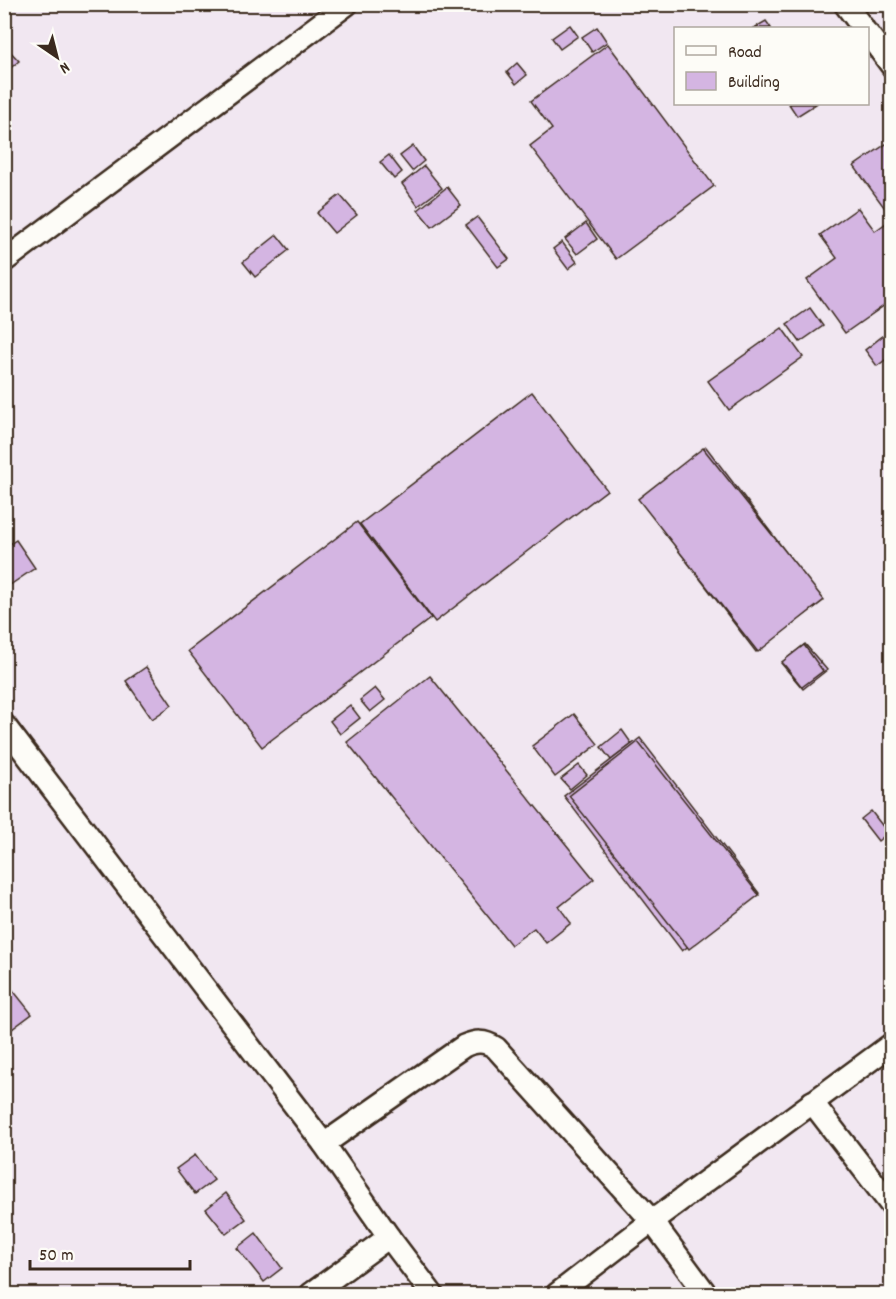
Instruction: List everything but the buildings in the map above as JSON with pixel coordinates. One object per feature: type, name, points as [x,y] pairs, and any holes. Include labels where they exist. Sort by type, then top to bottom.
[{"type":"street","points":[[4,261],[347,4]]},
{"type":"street","points":[[845,4],[862,27]]},
{"type":"street","points":[[869,37],[891,66]]},
{"type":"street","points":[[4,725],[324,1144],[432,1294]]},
{"type":"street","points":[[324,1144],[464,1046],[475,1042],[487,1042],[496,1048],[652,1221],[706,1294]]},
{"type":"street","points":[[557,1294],[891,1044]]},
{"type":"street","points":[[812,1102],[891,1206]]},
{"type":"street","points":[[311,1294],[389,1237]]}]
